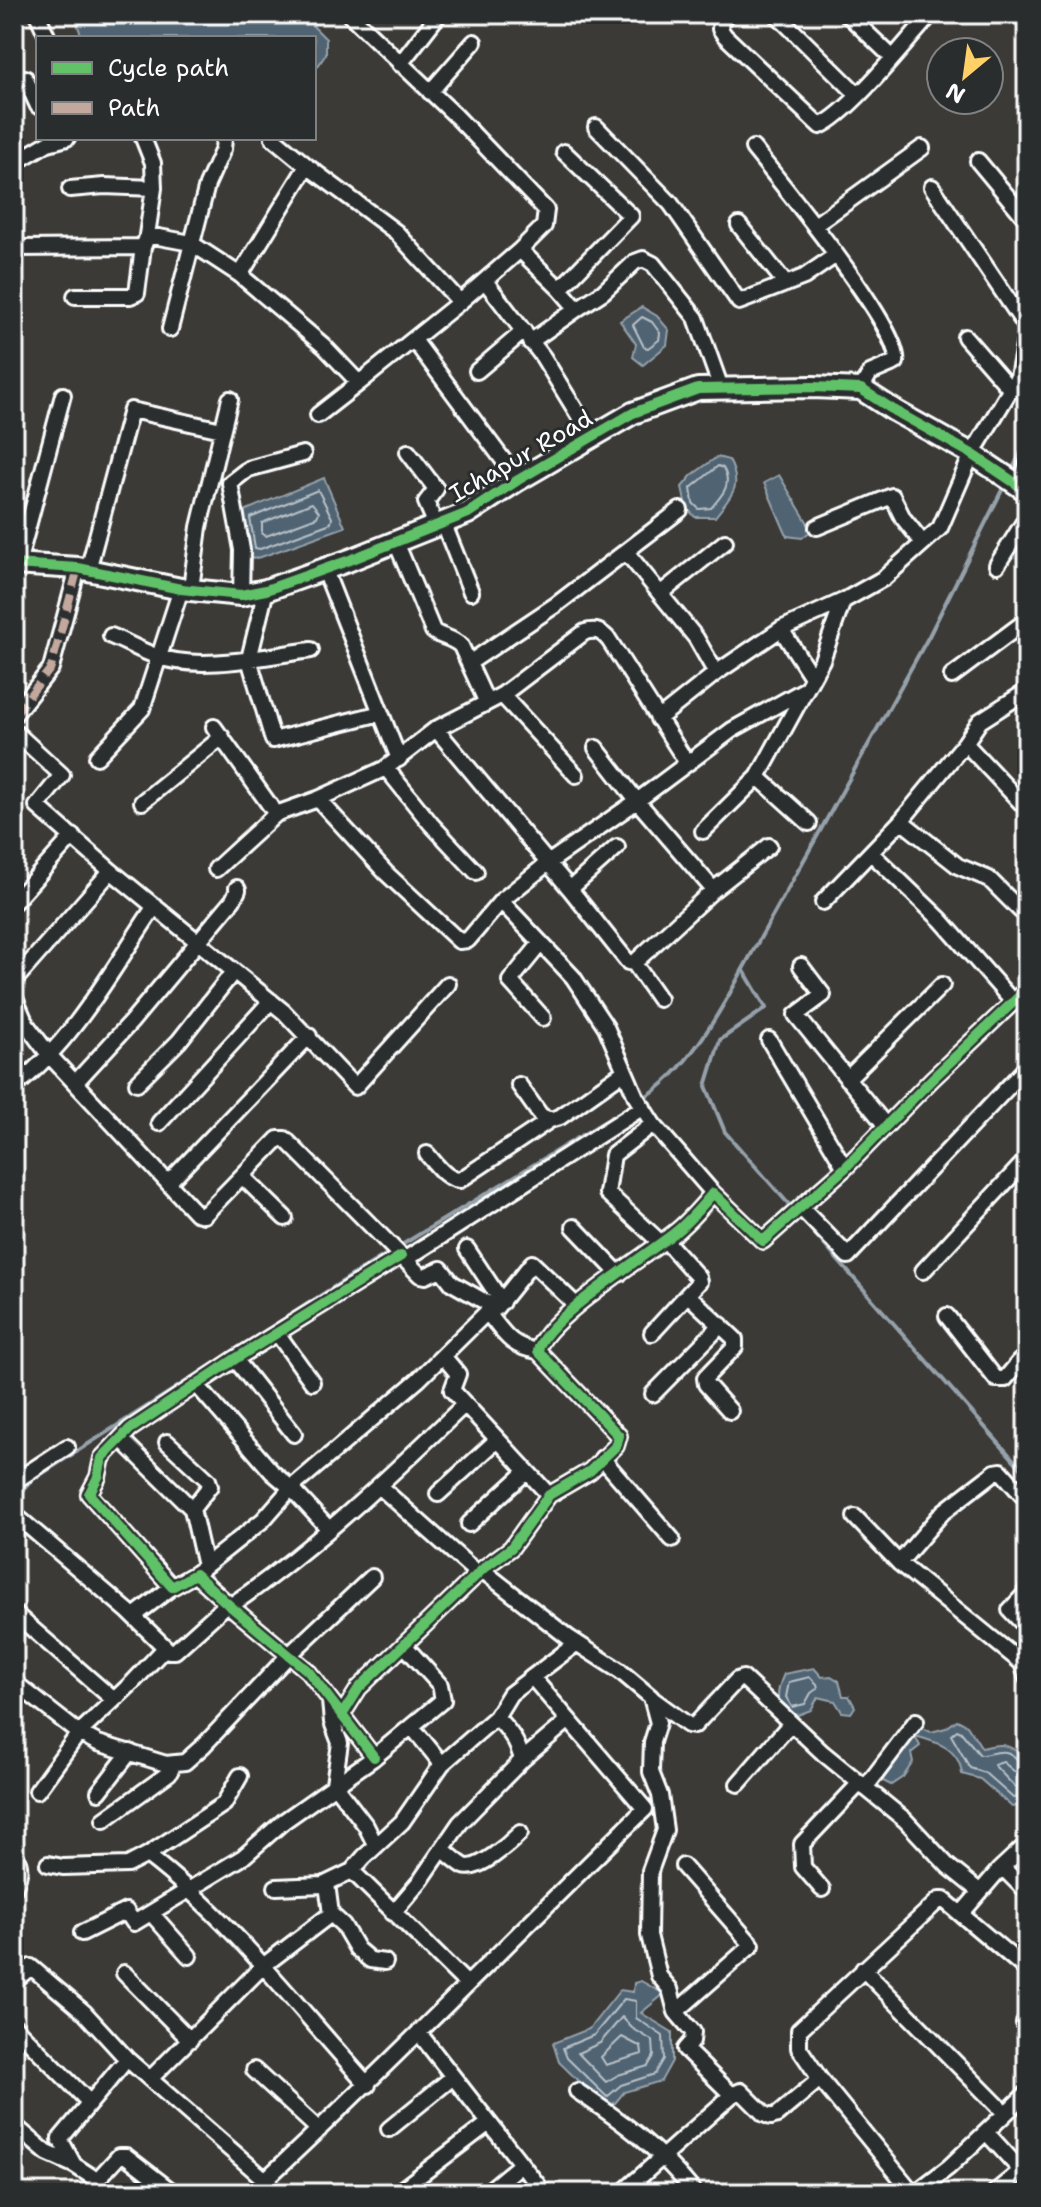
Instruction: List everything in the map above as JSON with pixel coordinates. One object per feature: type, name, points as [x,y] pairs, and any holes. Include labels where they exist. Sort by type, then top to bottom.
[{"type":"street","points":[[37,14],[47,36]]},
{"type":"street","points":[[318,415],[414,340],[520,250],[544,226],[546,210],[349,14]]},
{"type":"street","points":[[400,64],[439,14]]},
{"type":"street","points":[[728,14],[721,21],[720,29],[725,36],[820,126],[857,94],[931,14]]},
{"type":"street","points":[[776,14],[857,94]]},
{"type":"street","points":[[847,14],[892,57]]},
{"type":"street","points":[[430,92],[474,42]]},
{"type":"street","points":[[25,78],[36,102]]},
{"type":"street","points":[[596,127],[671,204],[739,302],[804,277],[836,255]]},
{"type":"street","points":[[14,163],[55,140]]},
{"type":"street","points":[[75,296],[130,296],[137,293],[154,188],[153,163],[144,140]]},
{"type":"street","points":[[170,329],[207,185],[224,140]]},
{"type":"street","points":[[275,140],[396,232],[460,302]]},
{"type":"street","points":[[753,148],[815,225],[896,347],[896,362],[870,373],[861,389],[1017,478]]},
{"type":"street","points":[[815,225],[922,148]]},
{"type":"street","points":[[560,289],[631,216],[564,152]]},
{"type":"street","points":[[978,161],[1027,220]]},
{"type":"street","points":[[240,275],[307,166]]},
{"type":"street","points":[[70,189],[104,186],[154,188]]},
{"type":"street","points":[[658,719],[716,673],[781,629],[843,601],[884,578],[940,528],[972,454],[1018,377],[1027,329],[932,187]]},
{"type":"street","points":[[739,225],[786,284]]},
{"type":"street","points":[[14,248],[145,241],[191,243],[240,275],[324,346],[359,383]]},
{"type":"street","points":[[520,250],[577,309]]},
{"type":"street","points":[[477,371],[527,336],[603,292],[635,262],[643,259],[653,264],[696,318],[721,388]]},
{"type":"street","points":[[485,281],[543,357],[592,437]]},
{"type":"street","points":[[965,337],[1011,390]]},
{"type":"street","points":[[414,340],[518,480]]},
{"type":"street","name":"Ichapur Road","points":[[16,564],[83,569],[186,589],[241,595],[266,590],[468,513],[633,413],[668,398],[698,389],[861,389]]},
{"type":"street","points":[[16,564],[63,395]]},
{"type":"street","points":[[97,757],[142,709],[158,657],[186,589],[230,399]]},
{"type":"street","points":[[14,715],[51,668],[131,410],[222,430]]},
{"type":"street","points":[[408,452],[436,489],[426,502],[440,524],[471,592]]},
{"type":"street","points":[[241,595],[242,550],[230,483],[248,469],[303,454]]},
{"type":"street","points":[[817,527],[892,496],[903,518],[923,543]]},
{"type":"street","points":[[469,663],[627,553],[680,510]]},
{"type":"street","points":[[997,565],[1027,517]]},
{"type":"street","points":[[396,542],[433,631],[441,637],[454,639],[461,646],[487,703]]},
{"type":"street","points":[[660,594],[725,542]]},
{"type":"street","points":[[627,553],[696,638],[716,673]]},
{"type":"street","points":[[324,568],[399,759]]},
{"type":"street","points":[[266,590],[249,659],[273,740],[381,713]]},
{"type":"street","points":[[703,831],[758,777],[822,660],[843,601]]},
{"type":"street","points":[[952,676],[1027,620]]},
{"type":"street","points":[[216,869],[276,814],[386,768],[436,729],[502,695],[585,632],[594,629],[609,640],[687,763]]},
{"type":"street","points":[[781,629],[809,683]]},
{"type":"street","points":[[111,636],[158,657],[193,662],[249,659],[311,650]]},
{"type":"street","points":[[318,799],[386,873],[459,941],[468,940],[501,901],[548,863],[732,730],[809,683]]},
{"type":"street","points":[[823,902],[901,821],[980,721],[1027,691]]},
{"type":"street","points":[[502,695],[576,775]]},
{"type":"street","points":[[436,729],[628,962],[634,963],[659,999]]},
{"type":"street","points":[[14,731],[62,775],[37,806],[111,871],[271,1001],[309,1036],[355,1087],[448,984]]},
{"type":"street","points":[[142,802],[218,732],[276,814]]},
{"type":"street","points":[[965,743],[1026,807]]},
{"type":"street","points":[[596,748],[712,891]]},
{"type":"street","points":[[386,768],[431,824],[476,872]]},
{"type":"street","points":[[758,777],[809,823]]},
{"type":"street","points":[[901,821],[958,866],[989,879],[1021,911],[1027,905]]},
{"type":"street","points":[[14,902],[73,836]]},
{"type":"street","points":[[634,963],[712,891],[769,846]]},
{"type":"street","points":[[570,889],[617,847]]},
{"type":"street","points":[[872,854],[941,920],[1013,1002]]},
{"type":"street","points":[[14,981],[111,871]]},
{"type":"street","points":[[75,1083],[131,1022],[233,900],[237,888]]},
{"type":"street","points":[[501,901],[573,977],[598,1015],[639,1102],[653,1124],[713,1193],[763,1241],[845,1168],[1027,989]]},
{"type":"street","points":[[14,1087],[50,1056],[78,1021],[155,906]]},
{"type":"street","points":[[541,943],[510,981],[543,1018]]},
{"type":"street","points":[[801,966],[823,995],[796,1015],[886,1126]]},
{"type":"street","points":[[137,1083],[179,1041],[234,971]]},
{"type":"street","points":[[847,1079],[942,985]]},
{"type":"street","points":[[14,996],[20,1028],[200,1215],[204,1215],[278,1139],[285,1139],[420,1275],[441,1269],[452,1283],[495,1307]]},
{"type":"street","points":[[159,1123],[271,1001]]},
{"type":"street","points":[[168,1183],[309,1036]]},
{"type":"street","points":[[769,1040],[845,1168]]},
{"type":"street","points":[[798,1212],[848,1256],[1027,1067]]},
{"type":"street","points":[[427,1154],[445,1174],[460,1180],[550,1120],[560,1117],[625,1071]]},
{"type":"street","points":[[519,1085],[541,1116],[550,1120]]},
{"type":"street","points":[[172,1587],[89,1494],[98,1477],[102,1458],[130,1429],[196,1384],[639,1102]]},
{"type":"street","points":[[652,1333],[699,1282],[698,1277],[663,1241],[607,1193],[613,1155],[653,1124]]},
{"type":"street","points":[[923,1271],[1027,1159]]},
{"type":"street","points":[[242,1176],[285,1218]]},
{"type":"street","points":[[538,1351],[543,1339],[576,1305],[680,1228],[713,1193]]},
{"type":"street","points":[[574,1227],[619,1274]]},
{"type":"street","points":[[342,1715],[359,1688],[480,1572],[511,1548],[549,1495],[590,1471],[616,1446],[619,1436],[538,1351],[523,1349],[513,1343],[467,1249]]},
{"type":"street","points":[[134,1616],[200,1570],[263,1520],[291,1488],[406,1390],[495,1307],[532,1263],[576,1305]]},
{"type":"street","points":[[688,1295],[735,1339],[735,1347],[705,1378]]},
{"type":"street","points":[[947,1316],[996,1379],[1005,1379],[1020,1361],[1027,1368]]},
{"type":"street","points":[[653,1394],[721,1325]]},
{"type":"street","points":[[277,1333],[312,1382]]},
{"type":"street","points":[[443,1356],[458,1372],[452,1390],[549,1495]]},
{"type":"street","points":[[235,1359],[294,1434]]},
{"type":"street","points":[[689,1359],[730,1411]]},
{"type":"street","points":[[196,1384],[272,1472],[328,1528]]},
{"type":"street","points":[[14,1514],[134,1616],[165,1648],[175,1651],[228,1605],[266,1581],[379,1486],[464,1405]]},
{"type":"street","points":[[121,1439],[192,1509],[200,1570],[228,1605],[308,1671],[374,1757]]},
{"type":"street","points":[[438,1494],[497,1440]]},
{"type":"street","points":[[167,1442],[208,1480],[210,1486],[207,1492],[192,1509]]},
{"type":"street","points":[[14,1482],[67,1447]]},
{"type":"street","points":[[602,1458],[672,1539]]},
{"type":"street","points":[[899,1563],[943,1512],[995,1472],[1001,1471],[1022,1495],[1027,1496]]},
{"type":"street","points":[[469,1524],[526,1472]]},
{"type":"street","points":[[379,1486],[480,1572],[620,1671],[688,1725],[694,1726],[740,1678],[905,1820],[948,1866],[979,1891]]},
{"type":"street","points":[[855,1517],[899,1563],[1022,1663],[1027,1678]]},
{"type":"street","points":[[14,1682],[79,1733],[98,1743],[174,1764],[185,1762],[289,1655],[372,1577]]},
{"type":"street","points":[[1027,1588],[1010,1610],[1027,1628]]},
{"type":"street","points":[[14,1613],[114,1700]]},
{"type":"street","points":[[276,1887],[327,1884],[352,1871],[402,1822],[442,1764],[496,1717],[510,1694],[577,1643]]},
{"type":"street","points":[[82,1933],[126,1911],[134,1923],[243,1857],[443,1700],[440,1685],[404,1645]]},
{"type":"street","points":[[37,1791],[79,1733],[165,1648]]},
{"type":"street","points":[[268,2186],[319,2130],[645,1809],[532,1677]]},
{"type":"street","points":[[651,1697],[658,1723],[652,1742],[651,1772],[660,1795],[665,1830],[650,1871],[649,1935],[659,1976],[670,1989],[676,2012],[693,2032],[692,2041],[685,2049],[732,2095]]},
{"type":"street","points":[[330,1701],[332,1722],[340,1743],[334,1784],[366,1826],[376,1846]]},
{"type":"street","points":[[496,1717],[513,1737],[522,1760]]},
{"type":"street","points":[[393,1913],[460,1823],[522,1760],[569,1720]]},
{"type":"street","points":[[822,1889],[803,1867],[802,1844],[862,1786],[916,1721]]},
{"type":"street","points":[[738,1784],[791,1723]]},
{"type":"street","points":[[412,1727],[442,1764]]},
{"type":"street","points":[[99,1792],[130,1752]]},
{"type":"street","points":[[104,1820],[169,1773],[174,1764]]},
{"type":"street","points":[[48,1864],[63,1867],[128,1865],[224,1804],[240,1776]]},
{"type":"street","points":[[442,1849],[466,1867],[474,1867],[499,1854],[520,1833]]},
{"type":"street","points":[[962,1913],[979,1891],[1027,1844]]},
{"type":"street","points":[[14,1854],[18,1859],[20,1875],[14,1889]]},
{"type":"street","points":[[147,1855],[189,1890],[263,1966],[368,2085]]},
{"type":"street","points":[[676,2012],[752,1945],[683,1866]]},
{"type":"street","points":[[1002,1867],[1027,1892]]},
{"type":"street","points":[[352,1871],[467,1984]]},
{"type":"street","points":[[327,1884],[331,1914],[343,1925],[357,1949],[370,1960],[385,1962]]},
{"type":"street","points":[[1027,1970],[962,1913],[944,1900],[939,1900],[799,2030],[799,2048],[820,2079],[914,2193],[1027,2093]]},
{"type":"street","points":[[151,1913],[189,1956]]},
{"type":"street","points":[[150,2079],[263,1966],[331,1914]]},
{"type":"street","points":[[14,1981],[31,1967],[84,2012],[127,2059],[278,2193]]},
{"type":"street","points":[[863,1969],[1005,2113]]},
{"type":"street","points":[[124,1973],[190,2040]]},
{"type":"street","points":[[1027,2016],[1024,2023],[1027,2030]]},
{"type":"street","points":[[14,2026],[89,2102]]},
{"type":"street","points":[[419,2033],[544,2193]]},
{"type":"street","points":[[127,2059],[60,2139],[74,2165],[93,2186],[113,2160],[126,2156],[174,2193]]},
{"type":"street","points":[[254,2070],[319,2130]]},
{"type":"street","points":[[389,2129],[453,2077]]},
{"type":"street","points":[[622,2193],[732,2095],[741,2091],[771,2117],[820,2079]]},
{"type":"street","points":[[577,2091],[628,2125],[665,2157],[695,2193]]},
{"type":"street","points":[[397,2193],[489,2123]]},
{"type":"street","points":[[14,2125],[47,2153],[74,2165]]},
{"type":"street","points":[[986,2132],[1025,2171],[994,2193]]},
{"type":"street","points":[[486,2193],[521,2164]]},
{"type":"water","points":[[74,14],[301,14],[326,39],[326,54],[316,69],[316,36],[81,36]]},
{"type":"water","points":[[642,307],[657,316],[669,330],[667,345],[643,365],[633,357],[636,344],[620,321]]},
{"type":"water","points":[[717,457],[729,460],[735,477],[734,490],[715,517],[695,517],[686,507],[682,487],[692,475]]},
{"type":"water","points":[[779,475],[812,530],[802,538],[787,536],[764,483]]},
{"type":"water","points":[[324,478],[345,527],[249,559],[239,513]]},
{"type":"water","points":[[814,1668],[822,1677],[831,1676],[839,1681],[843,1696],[849,1696],[855,1707],[851,1713],[842,1712],[835,1701],[818,1697],[811,1710],[790,1718],[778,1697],[784,1674]]},
{"type":"water","points":[[957,1720],[967,1725],[982,1748],[1002,1745],[1027,1756],[1025,1805],[1012,1807],[980,1779],[962,1774],[952,1752],[915,1736],[920,1746],[911,1753],[913,1762],[903,1777],[891,1785],[883,1781],[879,1762],[911,1723],[931,1732],[946,1728]]},
{"type":"water","points":[[641,1981],[664,1994],[641,2013],[672,2032],[672,2061],[661,2081],[624,2092],[615,2103],[604,2106],[559,2062],[553,2043],[589,2029],[620,1990],[633,1992],[634,1983]]},
{"type":"waterway","points":[[1010,474],[1027,441]]},
{"type":"waterway","points":[[793,1209],[725,1132],[706,1086],[720,1040],[766,1008],[743,969],[929,636],[1004,486]]},
{"type":"waterway","points":[[643,1098],[658,1088],[687,1058],[713,1022],[743,969]]},
{"type":"waterway","points":[[20,1494],[32,1480],[359,1271],[635,1103]]},
{"type":"waterway","points":[[799,1216],[1027,1475]]},
{"type":"marked path","points":[[14,715],[51,668],[78,568]]},
{"type":"cycle path","points":[[14,564],[78,568],[181,589],[241,595],[266,590],[468,513],[633,413],[698,389],[861,389],[972,454],[1027,491]]},
{"type":"cycle path","points":[[342,1715],[359,1688],[485,1567],[511,1548],[549,1495],[590,1471],[616,1446],[619,1436],[538,1351],[544,1338],[558,1322],[678,1230],[713,1193],[763,1241],[845,1168],[932,1079],[1027,989]]},
{"type":"cycle path","points":[[374,1757],[308,1671],[195,1574],[172,1587],[89,1494],[98,1477],[102,1458],[130,1429],[235,1359],[401,1256]]}]
